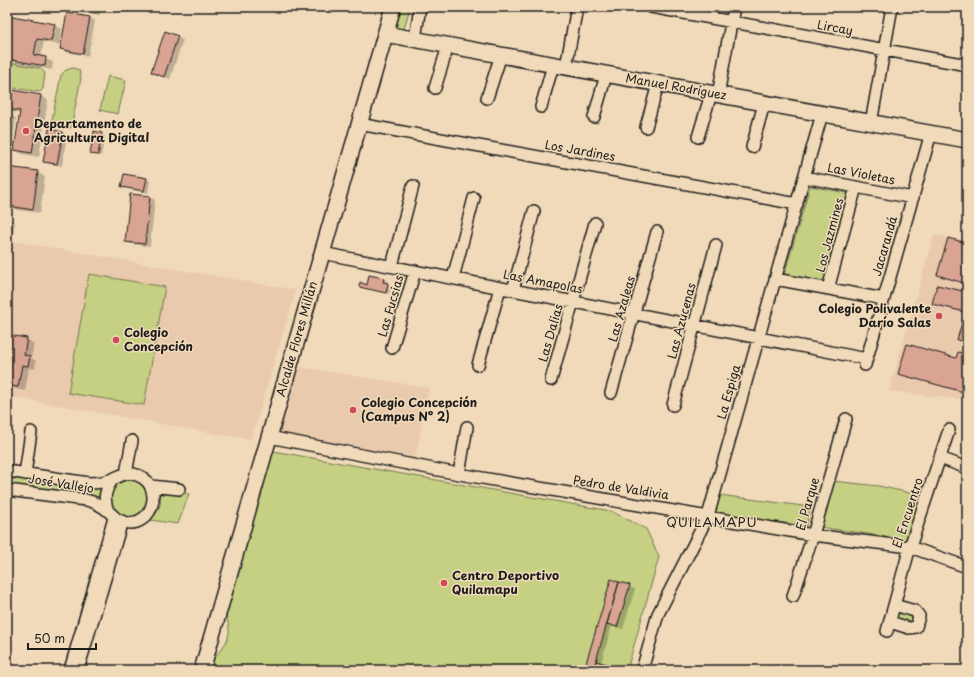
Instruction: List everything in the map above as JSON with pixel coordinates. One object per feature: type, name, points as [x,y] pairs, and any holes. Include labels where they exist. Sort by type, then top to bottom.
[{"type":"street","name":"Alcalde Flores Millán","points":[[202,670],[393,7]]},
{"type":"street","points":[[415,40],[420,7]]},
{"type":"street","points":[[541,107],[559,66],[577,7]]},
{"type":"street","name":"Lircay","points":[[650,7],[967,65]]},
{"type":"street","points":[[698,137],[715,95],[734,7]]},
{"type":"street","points":[[871,123],[892,7]]},
{"type":"street","name":"Manuel Rodríguez","points":[[385,34],[967,140]]},
{"type":"street","points":[[435,88],[448,46]]},
{"type":"street","points":[[488,98],[501,56]]},
{"type":"street","points":[[594,117],[606,75]]},
{"type":"street","points":[[646,127],[658,84]]},
{"type":"street","points":[[752,147],[764,104]]},
{"type":"street","name":"La Espiga","points":[[642,670],[658,614],[708,516],[822,114]]},
{"type":"street","name":"Los Jardines","points":[[359,124],[797,204]]},
{"type":"street","name":"Jacarandá","points":[[866,362],[931,134]]},
{"type":"street","name":"Las Violetas","points":[[804,177],[913,198]]},
{"type":"street","points":[[392,266],[414,186]]},
{"type":"street","name":"Los Jazmines","points":[[828,289],[856,187]]},
{"type":"street","points":[[453,278],[474,198]]},
{"type":"street","points":[[513,290],[534,211]]},
{"type":"street","name":"Las Dalias","points":[[551,380],[595,223]]},
{"type":"street","name":"Las Azaleas","points":[[611,393],[657,232]]},
{"type":"street","name":"Las Azucenas","points":[[673,405],[716,244]]},
{"type":"street","name":"Las Amapolas","points":[[322,253],[695,325],[866,362]]},
{"type":"street","name":"Las Fucsias","points":[[392,348],[414,271]]},
{"type":"street","points":[[775,279],[884,299]]},
{"type":"street","points":[[478,365],[500,288]]},
{"type":"street","name":"El Parque","points":[[793,596],[813,534],[846,419]]},
{"type":"street","points":[[459,474],[467,428]]},
{"type":"street","name":"El Encuentro","points":[[894,605],[915,611],[919,616],[916,627],[909,628],[888,626],[910,548],[949,430]]},
{"type":"street","name":"José Vallejo","points":[[25,474],[31,432]]},
{"type":"street","name":"Pedro de Valdivia","points":[[269,436],[459,474],[813,534],[910,548],[967,567]]},
{"type":"street","points":[[115,517],[133,522],[142,519],[150,512],[154,503],[154,492],[151,486],[142,477],[132,473],[126,474],[132,441]]},
{"type":"street","points":[[940,458],[967,468]]},
{"type":"street","name":"José Vallejo","points":[[7,471],[89,483],[113,479],[126,474]]},
{"type":"street","name":"José Vallejo","points":[[113,479],[105,494],[105,503],[115,517]]},
{"type":"street","points":[[151,486],[179,489]]},
{"type":"street","name":"José Vallejo","points":[[7,490],[86,500],[98,503],[115,517]]},
{"type":"street","points":[[70,670],[115,517]]},
{"type":"street","points":[[78,670],[115,517]]},
{"type":"shaded area","name":"Colegio Polivalente Darío Salas","points":[[934,235],[967,241],[967,400],[889,391]]},
{"type":"shaded area","name":"Colegio Concepción","points":[[7,240],[296,290],[251,440],[7,396]]},
{"type":"shaded area","name":"Colegio Concepción (Campus N° 2)","points":[[294,366],[429,388],[415,459],[276,432]]},
{"type":"green space","points":[[72,7],[101,7],[99,14],[78,11]]},
{"type":"green space","points":[[398,7],[410,7],[403,33],[389,30]]},
{"type":"green space","points":[[7,62],[40,68],[45,73],[43,89],[40,92],[7,87]]},
{"type":"green space","points":[[73,68],[79,70],[81,78],[71,128],[51,124],[61,75],[66,70]]},
{"type":"green space","points":[[108,76],[126,80],[118,114],[100,110]]},
{"type":"green space","points":[[810,186],[852,194],[825,284],[784,276]]},
{"type":"green space","name":"Colegio Concepción","points":[[89,274],[165,287],[144,405],[68,393]]},
{"type":"green space","name":"Centro Deportivo Quilamapu","points":[[273,451],[611,511],[646,529],[659,557],[627,670],[209,670],[212,662],[227,639],[229,632],[225,614]]},
{"type":"green space","points":[[7,475],[109,484],[105,507],[7,488]]},
{"type":"green space","points":[[129,477],[144,483],[150,498],[144,513],[129,519],[114,513],[108,498],[114,483]]},
{"type":"green space","points":[[833,481],[879,486],[923,496],[909,540],[819,527]]},
{"type":"green space","points":[[158,490],[189,494],[178,524],[150,520],[160,506],[161,498]]},
{"type":"green space","points":[[719,495],[811,507],[806,526],[713,513]]},
{"type":"green space","points":[[897,610],[915,615],[912,624],[894,618]]},
{"type":"building","points":[[67,13],[90,17],[83,54],[60,49]]},
{"type":"building","points":[[7,15],[55,24],[51,41],[37,39],[34,55],[46,57],[45,66],[7,59]]},
{"type":"building","points":[[165,31],[178,36],[164,77],[151,72]]},
{"type":"building","name":"Departamento de Agricultura Digital","points":[[7,89],[41,95],[32,153],[14,150],[20,111],[7,109]]},
{"type":"building","points":[[7,113],[11,114],[7,142]]},
{"type":"building","points":[[49,129],[63,132],[57,164],[43,162]]},
{"type":"building","points":[[94,131],[102,133],[98,155],[90,154]]},
{"type":"building","points":[[7,167],[38,171],[33,210],[9,206],[11,192],[7,192]]},
{"type":"building","points":[[124,174],[147,178],[144,191],[121,187]]},
{"type":"building","points":[[130,194],[150,196],[145,244],[125,242]]},
{"type":"building","points":[[948,238],[967,243],[967,284],[937,275]]},
{"type":"building","points":[[369,275],[384,278],[383,282],[388,283],[386,293],[359,287],[360,282],[367,285]]},
{"type":"building","points":[[937,285],[967,292],[967,343],[957,340],[965,312],[932,304]]},
{"type":"building","points":[[7,335],[27,338],[24,355],[30,356],[28,366],[22,365],[18,387],[7,385]]},
{"type":"building","points":[[907,344],[956,358],[958,352],[967,354],[967,393],[898,374]]},
{"type":"building","points":[[611,579],[619,582],[596,661],[593,670],[584,670]]},
{"type":"building","points":[[619,582],[630,585],[617,627],[607,624]]},
{"type":"building","points":[[596,661],[607,664],[605,670],[593,670]]},
{"type":"place","name":"Departamento de Agricultura Digital","points":[[26,131]]},
{"type":"place","name":"Colegio Polivalente Darío Salas","points":[[939,316]]},
{"type":"place","name":"Colegio Concepción","points":[[116,340]]},
{"type":"place","name":"Colegio Concepción (Campus N° 2)","points":[[353,410]]},
{"type":"place","name":"Centro Deportivo Quilamapu","points":[[444,583]]},
{"type":"district","name":"QUILAMAPU","points":[[712,522]]}]
